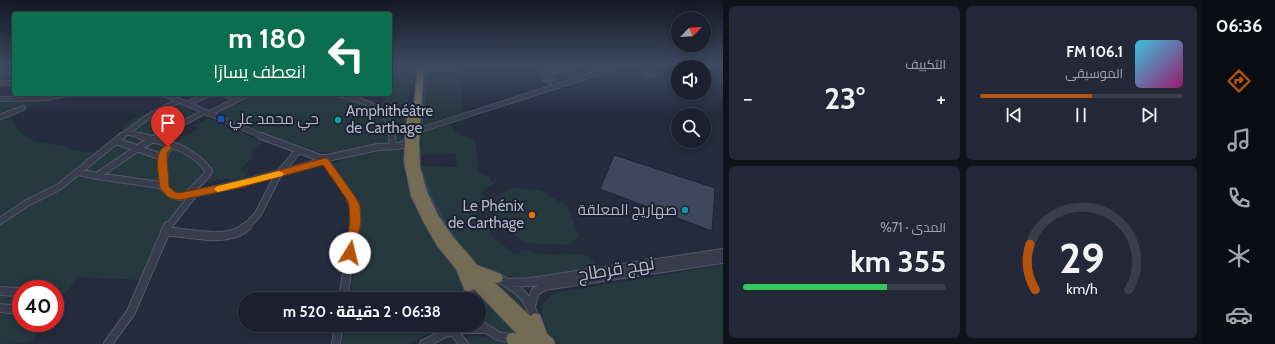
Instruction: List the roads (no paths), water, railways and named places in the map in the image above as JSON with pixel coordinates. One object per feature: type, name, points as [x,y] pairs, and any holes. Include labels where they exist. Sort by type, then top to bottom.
[{"type":"highway","points":[[415,83],[408,154],[412,180],[418,202],[434,230],[457,261],[548,344]]},
{"type":"highway","points":[[417,83],[416,134],[414,148],[416,169],[423,195],[442,229],[473,277]]},
{"type":"highway","points":[[473,277],[496,278]]},
{"type":"highway","points":[[513,339],[533,330]]},
{"type":"street","points":[[553,83],[559,86]]},
{"type":"street","points":[[416,134],[423,130],[568,83]]},
{"type":"street","points":[[0,99],[48,98],[54,96]]},
{"type":"street","points":[[168,96],[298,151],[324,160],[352,200],[355,212],[355,222],[344,292]]},
{"type":"street","points":[[174,96],[188,104]]},
{"type":"street","points":[[188,104],[203,96]]},
{"type":"street","points":[[229,96],[237,99]]},
{"type":"street","points":[[97,176],[151,140],[244,96]]},
{"type":"street","points":[[344,96],[363,102],[386,115],[389,121],[395,146]]},
{"type":"street","points":[[363,102],[364,96]]},
{"type":"street","points":[[0,221],[26,203],[54,191],[149,116],[178,101]]},
{"type":"street","points":[[0,117],[23,108]]},
{"type":"street","points":[[108,344],[131,312],[165,232],[176,214],[209,171],[206,165],[188,151],[127,132]]},
{"type":"street","points":[[116,141],[162,157]]},
{"type":"street","points":[[79,172],[156,184],[175,196],[191,195],[279,174],[324,160],[378,147],[395,146],[409,142]]},
{"type":"street","points":[[164,188],[162,157],[163,152],[171,145]]},
{"type":"street","points":[[395,146],[404,149],[408,154]]},
{"type":"street","points":[[165,232],[224,237],[236,235],[247,227],[259,212],[279,174],[298,151]]},
{"type":"street","name":"نهج قرطاج","points":[[509,283],[531,282],[723,253]]},
{"type":"street","name":"نهج قرطاج","points":[[533,330],[535,292],[544,286],[723,259]]},
{"type":"street","points":[[469,292],[473,277]]},
{"type":"street","points":[[496,278],[509,283],[526,297],[533,330]]},
{"type":"street","points":[[0,291],[12,292]]},
{"type":"street","points":[[0,308],[12,309]]},
{"type":"street","points":[[486,328],[498,336],[513,339]]},
{"type":"street","points":[[336,344],[338,332]]},
{"type":"street","points":[[424,344],[446,332]]},
{"type":"street","points":[[454,332],[464,344]]},
{"type":"waterway","points":[[422,126],[426,83]]},
{"type":"waterway","points":[[421,169],[432,199],[447,227]]},
{"type":"waterway","points":[[447,226],[458,243]]},
{"type":"place","name":"حي محمد علي","points":[[221,119]]},
{"type":"place","name":"Amphithéâtre de Carthage","points":[[338,120]]},
{"type":"place","name":"صهاريج المعلقة","points":[[685,210]]},
{"type":"place","name":"Le Phénix de Carthage","points":[[532,215]]}]
